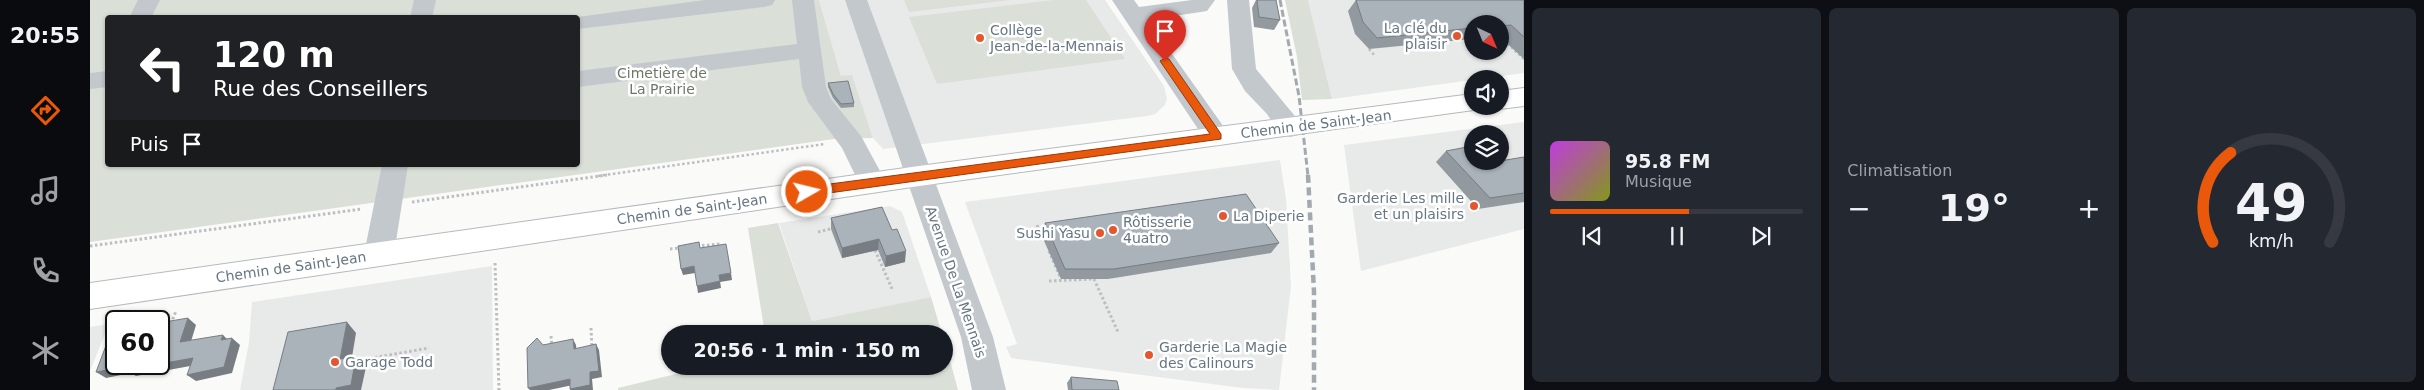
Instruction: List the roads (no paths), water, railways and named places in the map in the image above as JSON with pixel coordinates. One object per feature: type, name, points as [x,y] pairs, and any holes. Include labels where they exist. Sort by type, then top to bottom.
[{"type":"main road","points":[[1509,99],[1524,97]]},
{"type":"main road","name":"Chemin de Saint-Jean","points":[[90,296],[872,182],[1464,105]]},
{"type":"street","points":[[142,15],[149,0]]},
{"type":"street","points":[[422,15],[424,0]]},
{"type":"street","points":[[580,22],[701,4],[764,0]]},
{"type":"street","points":[[803,0],[814,87],[820,102],[836,126],[859,154],[872,182]]},
{"type":"street","name":"Avenue De La Mennais","points":[[856,0],[977,337],[989,390]]},
{"type":"street","points":[[1128,8],[1199,6],[1204,0]]},
{"type":"street","points":[[1238,0],[1244,69],[1254,85],[1276,108],[1290,128]]},
{"type":"street","points":[[1128,8],[1217,137]]},
{"type":"street","points":[[580,79],[809,50]]},
{"type":"street","points":[[90,81],[105,79]]},
{"type":"street","points":[[379,254],[395,167]]},
{"type":"railway","points":[[1280,0],[1299,96],[1308,176]]},
{"type":"railway","points":[[1308,175],[1314,292],[1314,390]]},
{"type":"place","name":"La clé du plaisir","points":[[1457,36]]},
{"type":"place","name":"Collège Jean-de-la-Mennais","points":[[980,38]]},
{"type":"place","name":"Garderie Les mille et un plaisirs","points":[[1474,206]]},
{"type":"place","name":"La Diperie","points":[[1223,216]]},
{"type":"place","name":"Rôtisserie 4uatro","points":[[1113,230]]},
{"type":"place","name":"Sushi Yasu","points":[[1100,233]]},
{"type":"place","name":"Garderie La Magie des Calinours","points":[[1149,355]]},
{"type":"place","name":"Garage Todd","points":[[335,362]]},
{"type":"park label","name":"Cimetière de La Prairie","points":[[662,82]]}]
